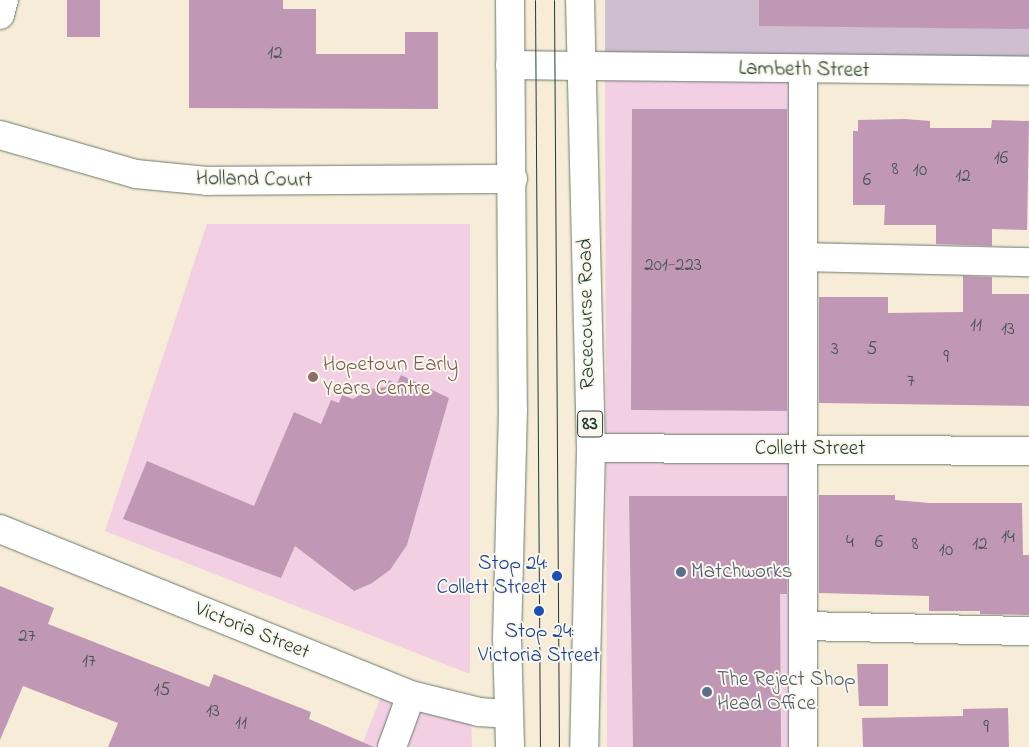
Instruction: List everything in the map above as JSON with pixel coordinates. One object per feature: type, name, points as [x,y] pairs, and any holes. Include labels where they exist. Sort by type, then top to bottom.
[{"type":"main road","points":[[0,15],[4,0]]},
{"type":"main road","points":[[510,0],[513,179],[513,409],[507,638],[510,747]]},
{"type":"main road","name":"Racecourse Road","points":[[580,0],[580,66],[591,448],[584,747]]},
{"type":"main road","name":"Lambeth Street","points":[[510,65],[803,70],[1029,71]]},
{"type":"main road","points":[[803,70],[804,449],[801,491],[804,626],[803,747]]},
{"type":"main road","name":"Holland Court","points":[[0,134],[136,174],[207,181],[513,179]]},
{"type":"main road","points":[[803,257],[1029,262]]},
{"type":"main road","name":"Collett Street","points":[[591,448],[1029,451]]},
{"type":"main road","name":"Victoria Street","points":[[0,528],[411,695],[479,712],[509,714]]},
{"type":"main road","points":[[804,626],[1029,630]]},
{"type":"main road","points":[[392,747],[411,695]]},
{"type":"shaded area","points":[[605,0],[1029,0],[1029,71],[605,66]]},
{"type":"shaded area","points":[[605,66],[803,70],[803,747],[607,747]]},
{"type":"shaded area","name":"Hopetoun Early Years Centre","points":[[207,224],[470,224],[470,674],[105,531]]},
{"type":"shaded area","points":[[387,682],[471,713],[472,747],[361,747]]},
{"type":"building","points":[[67,0],[100,0],[100,37],[67,37]]},
{"type":"building","points":[[189,0],[283,0],[283,9],[316,9],[316,54],[405,54],[405,32],[438,32],[438,109],[189,108]]},
{"type":"building","points":[[759,0],[1029,0],[1029,29],[759,26]]},
{"type":"building","points":[[632,109],[787,109],[787,411],[631,410]]},
{"type":"building","points":[[905,119],[930,121],[930,128],[991,128],[992,120],[1029,121],[1027,230],[992,229],[992,246],[936,244],[936,225],[884,225],[885,205],[853,205],[853,131],[858,131],[858,120]]},
{"type":"building","points":[[963,276],[992,277],[992,294],[1029,294],[1029,406],[819,403],[819,297],[888,297],[888,313],[963,312]]},
{"type":"building","points":[[401,375],[449,398],[407,545],[390,570],[372,583],[354,591],[295,546],[281,578],[123,519],[147,461],[254,506],[294,412],[321,424],[331,400],[339,403],[342,395],[353,399],[370,389],[386,387],[389,380],[397,384]]},
{"type":"building","points":[[819,495],[895,495],[895,500],[930,503],[1022,503],[1023,555],[1029,555],[1029,615],[980,614],[980,611],[929,611],[929,596],[819,593]]},
{"type":"building","points":[[629,496],[787,496],[787,594],[780,594],[781,747],[633,747]]},
{"type":"building","points":[[0,586],[54,608],[48,624],[209,687],[214,674],[311,712],[309,719],[374,747],[108,747],[118,723],[23,686],[0,740]]},
{"type":"building","points":[[857,664],[888,664],[888,706],[859,706]]},
{"type":"building","points":[[1008,708],[1009,747],[863,747],[862,718],[963,716],[963,709]]},
{"type":"tram line","points":[[535,0],[540,747]]},
{"type":"tram line","points":[[554,0],[559,747]]},
{"type":"place","name":"Hopetoun Early Years Centre","points":[[313,377]]},
{"type":"place","name":"Matchworks","points":[[681,572]]},
{"type":"place","name":"Stop 24: Collett Street","points":[[557,576]]},
{"type":"place","name":"Stop 24: Victoria Street","points":[[539,611]]},
{"type":"place","name":"The Reject Shop Head Office","points":[[707,692]]}]
